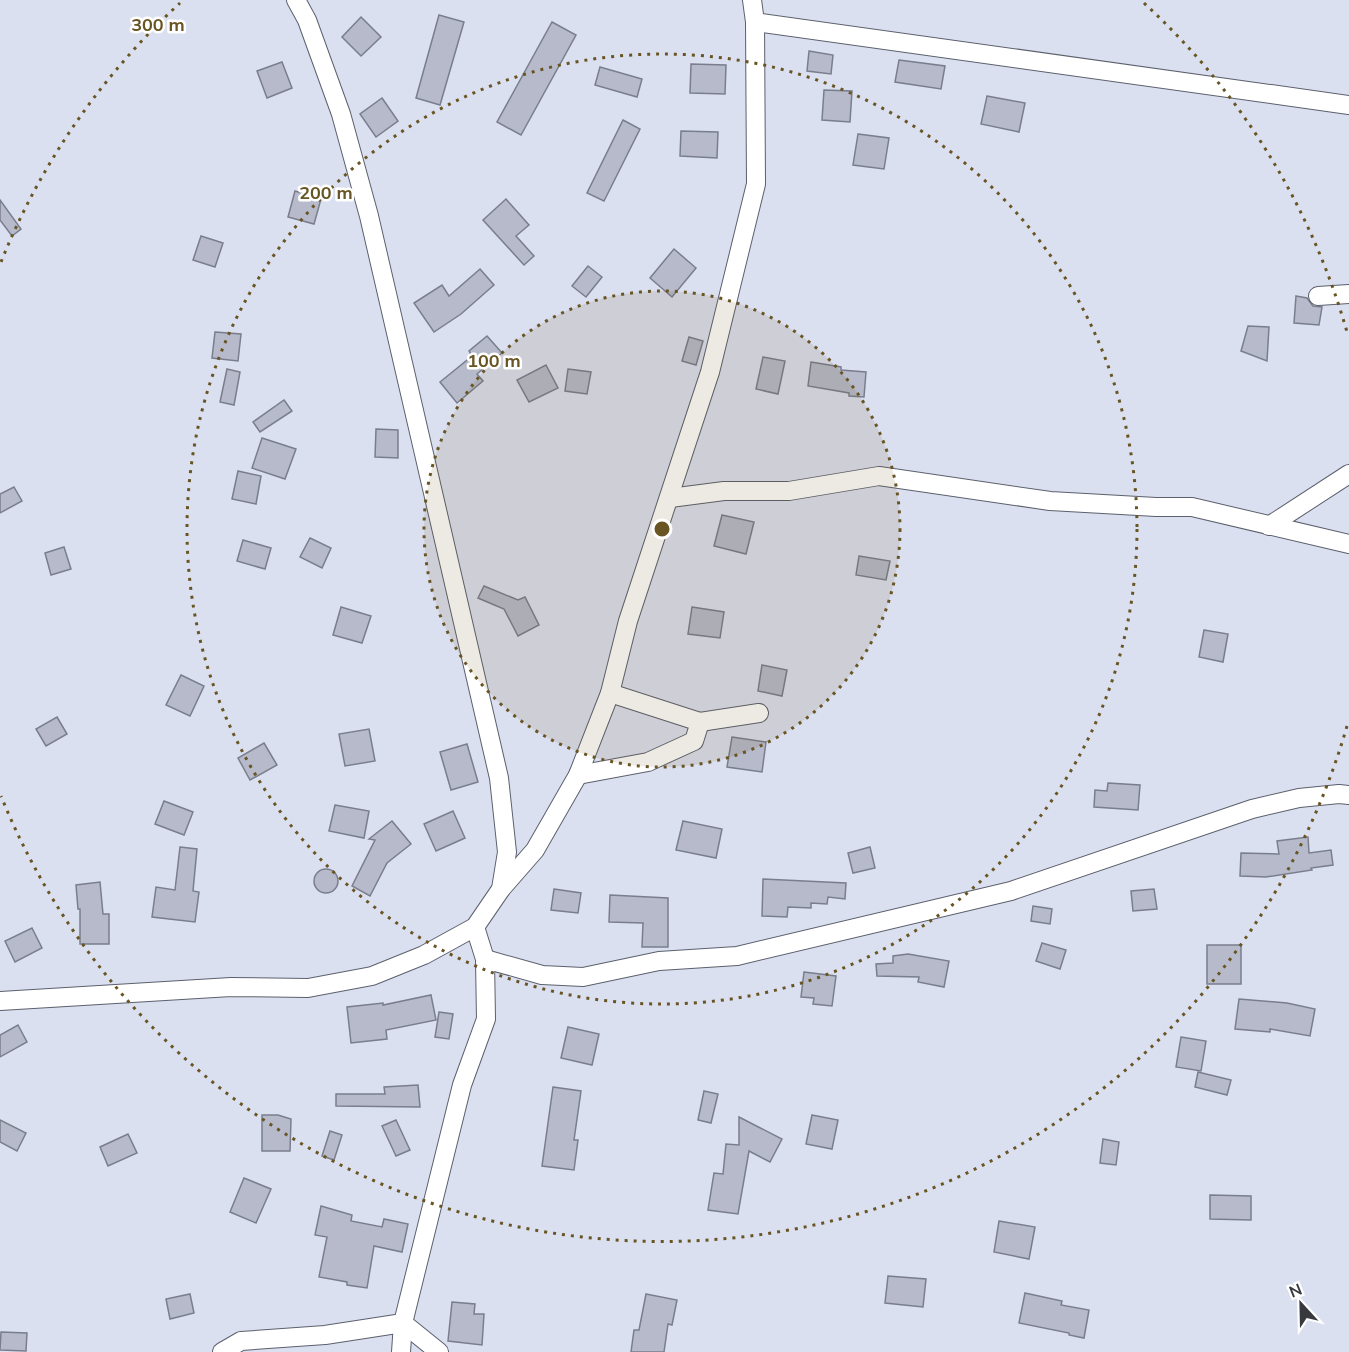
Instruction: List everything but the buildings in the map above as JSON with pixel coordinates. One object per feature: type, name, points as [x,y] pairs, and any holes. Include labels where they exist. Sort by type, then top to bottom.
[{"type":"street","points":[[297,0],[307,20],[341,114],[369,216],[499,778],[507,852],[501,889]]},
{"type":"street","points":[[0,1000],[231,987],[308,988],[372,976],[424,955],[475,927],[501,889],[536,850],[578,775],[610,693],[628,621],[710,372],[756,184],[753,0]]},
{"type":"street","points":[[755,22],[1349,105]]},
{"type":"street","points":[[1318,296],[1349,294]]},
{"type":"street","points":[[1269,526],[1349,474]]},
{"type":"street","points":[[670,498],[724,490],[789,491],[879,476],[1050,501],[1192,507],[1349,544]]},
{"type":"street","points":[[610,693],[700,722],[759,713]]},
{"type":"street","points":[[578,775],[648,762],[694,741],[700,722]]},
{"type":"street","points":[[485,959],[542,975],[583,978],[659,961],[738,956],[1011,891],[1252,809],[1299,798],[1349,795]]},
{"type":"street","points":[[401,1352],[403,1323],[462,1085],[486,1019],[485,959],[475,927]]},
{"type":"street","points":[[222,1352],[241,1341],[325,1335],[403,1323],[439,1352]]}]
